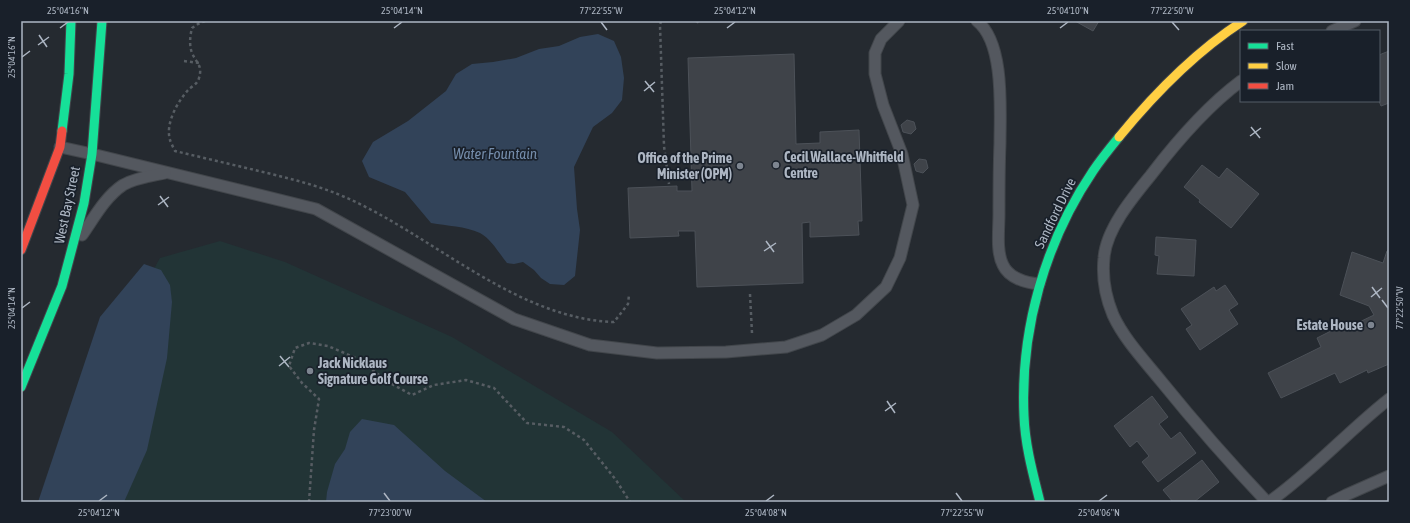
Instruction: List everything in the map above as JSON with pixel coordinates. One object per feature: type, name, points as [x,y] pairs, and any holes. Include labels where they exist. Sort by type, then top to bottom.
[{"type":"main road","name":"West Bay Street","points":[[21,250],[60,147],[69,74],[71,21]]},
{"type":"main road","name":"West Bay Street","points":[[21,387],[62,286],[84,203],[92,154],[102,21]]},
{"type":"main road","name":"Sandford Drive","points":[[1040,502],[1028,454],[1023,410],[1026,338],[1039,284],[1057,234],[1092,171],[1139,112],[1178,72],[1211,43],[1243,21]]},
{"type":"lane","points":[[60,147],[316,209],[514,319],[590,345],[657,353],[726,352],[786,347],[822,335],[856,315],[886,287],[900,258],[913,205],[902,154],[883,105],[876,74],[875,53],[881,39],[899,21]]},
{"type":"lane","points":[[977,21],[983,26],[992,44],[998,66],[1000,93],[1000,256],[1003,266],[1012,276],[1028,283],[1039,284]]},
{"type":"lane","points":[[1334,30],[1355,21]]},
{"type":"lane","points":[[1240,83],[1228,90],[1190,126],[1137,192],[1117,221],[1107,241],[1103,271],[1108,301],[1113,315],[1121,329],[1141,356],[1193,421],[1240,474],[1268,502],[1291,486],[1311,469],[1389,398]]},
{"type":"lane","points":[[72,249],[110,196],[124,185],[140,178],[168,173]]},
{"type":"lane","points":[[1332,502],[1389,476]]},
{"type":"path","points":[[205,21],[192,28],[190,39],[192,53],[199,63],[199,80],[188,90],[180,102],[170,124],[169,138],[175,151],[315,185],[348,198],[411,232],[484,278],[549,309],[601,322],[614,322],[628,304],[629,295]]},
{"type":"path","points":[[661,21],[664,146],[669,184]]},
{"type":"path","points":[[696,21],[701,24]]},
{"type":"path","points":[[184,61],[199,63]]},
{"type":"path","points":[[750,294],[752,350]]},
{"type":"path","points":[[309,502],[314,430],[319,399],[302,383],[289,366],[295,348],[309,343],[328,346],[356,358],[390,383],[412,395],[434,385],[466,380],[494,388],[527,424],[564,426],[584,440],[616,480],[630,502]]},
{"type":"shaded area","name":"Jack Nicklaus Signature Golf Course","points":[[220,241],[285,262],[452,337],[612,432],[686,502],[66,502],[130,312],[160,258]]},
{"type":"water","name":"Water Fountain","points":[[598,34],[614,41],[621,57],[624,78],[622,100],[612,113],[593,127],[574,167],[580,230],[575,276],[564,285],[550,284],[523,262],[514,264],[507,263],[491,242],[480,233],[462,228],[431,223],[405,192],[369,177],[362,161],[373,142],[408,121],[446,91],[456,74],[472,64],[516,58],[539,49],[559,46],[580,37]]},
{"type":"water","points":[[144,264],[161,270],[170,285],[172,302],[167,358],[147,450],[124,502],[38,502],[100,317]]},
{"type":"water","points":[[362,419],[394,425],[445,471],[487,502],[326,502],[327,492],[335,464],[345,449],[350,432]]},
{"type":"building","points":[[1075,21],[1099,21],[1093,31]]},
{"type":"building","points":[[1389,51],[1389,103],[1381,106],[1379,102],[1380,55]]},
{"type":"building","name":"Cecil Wallace-Whitfield Centre","points":[[794,54],[796,144],[820,143],[820,132],[859,130],[862,221],[858,221],[859,235],[810,237],[810,222],[802,223],[803,283],[697,287],[695,231],[678,231],[679,236],[630,238],[628,188],[677,186],[677,191],[692,191],[688,58]]},
{"type":"building","points":[[907,120],[914,122],[916,129],[911,134],[903,132],[901,125]]},
{"type":"building","points":[[919,159],[926,160],[928,168],[923,173],[916,171],[914,164]]},
{"type":"building","points":[[1202,165],[1219,178],[1227,168],[1259,194],[1231,228],[1199,202],[1200,200],[1184,187]]},
{"type":"building","points":[[1156,237],[1196,240],[1194,276],[1157,274],[1159,256],[1155,255]]},
{"type":"building","name":"Estate House","points":[[1389,250],[1389,364],[1368,373],[1367,370],[1340,383],[1335,373],[1281,398],[1268,373],[1321,347],[1317,338],[1347,323],[1349,327],[1374,315],[1369,306],[1340,295],[1352,252],[1383,263],[1387,251]]},
{"type":"building","points":[[1225,285],[1238,304],[1229,310],[1238,324],[1200,350],[1186,329],[1192,325],[1181,309],[1214,287],[1216,291]]},
{"type":"building","points":[[1152,396],[1168,417],[1159,424],[1171,439],[1180,432],[1196,453],[1158,482],[1142,462],[1149,456],[1137,441],[1130,447],[1114,426]]},
{"type":"building","points":[[1202,460],[1219,482],[1194,502],[1173,502],[1163,490]]},
{"type":"traffic: fast","points":[[62,131],[69,74],[71,21]]},
{"type":"traffic: fast","points":[[21,387],[62,286],[84,203],[92,154],[102,21]]},
{"type":"traffic: fast","points":[[1040,502],[1028,449],[1024,416],[1026,351],[1031,319],[1049,257],[1061,227],[1076,198],[1093,171],[1119,137]]},
{"type":"traffic: slow","points":[[1119,137],[1176,74],[1208,46],[1243,21]]},
{"type":"traffic: jam","points":[[21,250],[60,147],[62,131]]},
{"type":"place","name":"Cecil Wallace-Whitfield Centre","points":[[776,165]]},
{"type":"place","name":"Office of the Prime Minister (OPM)","points":[[740,166]]},
{"type":"place","name":"Estate House","points":[[1371,325]]},
{"type":"place","name":"Jack Nicklaus Signature Golf Course","points":[[310,371]]}]
